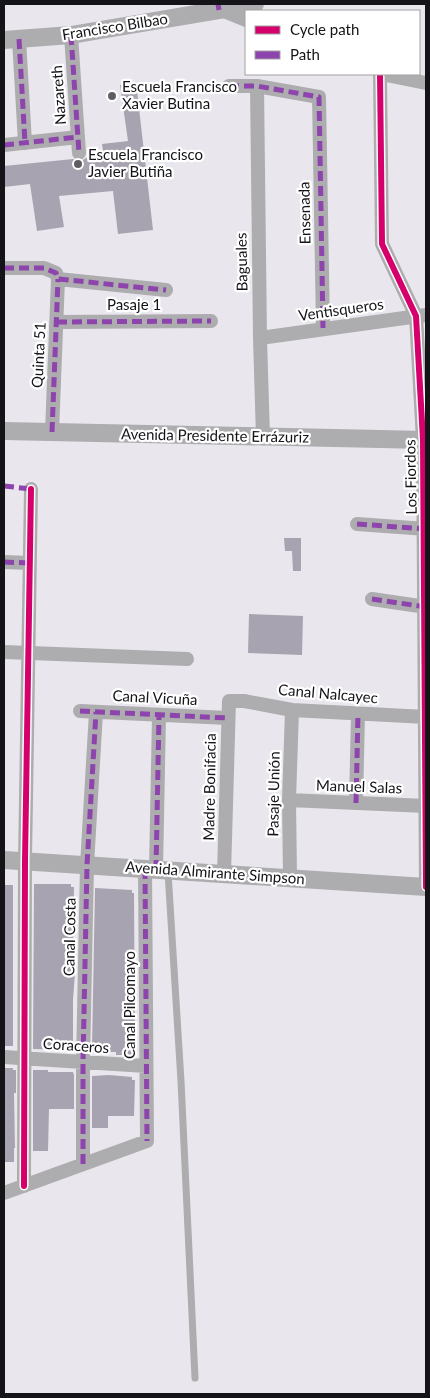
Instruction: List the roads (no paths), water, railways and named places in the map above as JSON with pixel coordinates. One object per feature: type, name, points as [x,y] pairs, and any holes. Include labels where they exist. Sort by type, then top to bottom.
[{"type":"street","name":"Francisco Bilbao","points":[[12,39],[71,35],[219,7],[255,4]]},
{"type":"street","points":[[219,7],[245,20]]},
{"type":"street","name":"Nazareth","points":[[71,35],[79,153]]},
{"type":"street","points":[[12,39],[25,143]]},
{"type":"street","name":"Los Fiordos","points":[[380,75],[382,244],[421,315],[425,440],[426,887]]},
{"type":"street","points":[[385,75],[426,83]]},
{"type":"street","points":[[228,86],[257,86]]},
{"type":"street","name":"Ensenada","points":[[257,86],[319,97],[323,328]]},
{"type":"street","name":"Baguales","points":[[257,86],[262,437]]},
{"type":"street","points":[[4,145],[78,137]]},
{"type":"street","points":[[4,268],[44,268],[56,273],[58,279],[166,290]]},
{"type":"street","name":"Quinta 51","points":[[52,432],[58,279]]},
{"type":"street","name":"Ventisqueros","points":[[260,338],[421,315]]},
{"type":"street","name":"Pasaje 1","points":[[57,322],[211,322]]},
{"type":"street","name":"Avenida Presidente Errázuriz","points":[[4,431],[425,440]]},
{"type":"street","points":[[24,1186],[23,1058],[31,489]]},
{"type":"street","points":[[357,524],[425,529]]},
{"type":"street","points":[[4,562],[29,563]]},
{"type":"street","points":[[372,599],[425,607]]},
{"type":"street","points":[[4,652],[187,659]]},
{"type":"street","name":"Canal Nalcayec","points":[[228,700],[292,710],[426,717]]},
{"type":"street","name":"Madre Bonifacia","points":[[224,874],[228,700]]},
{"type":"street","name":"Pasaje Unión","points":[[290,878],[289,800],[292,710]]},
{"type":"street","name":"Canal Vicuña","points":[[80,711],[228,718]]},
{"type":"street","name":"Canal Costa","points":[[83,1164],[87,865],[96,712]]},
{"type":"street","points":[[356,803],[358,714]]},
{"type":"street","name":"Canal Pilcomayo","points":[[83,1164],[146,1141],[146,1066],[156,870],[160,715]]},
{"type":"street","name":"Manuel Salas","points":[[289,800],[426,806]]},
{"type":"street","name":"Avenida Almirante Simpson","points":[[4,860],[426,887]]},
{"type":"street","name":"Coraceros","points":[[4,1058],[146,1066]]},
{"type":"street","points":[[4,1194],[83,1164]]},
{"type":"lane","points":[[156,870],[181,1081],[195,1378]]},
{"type":"place","name":"Escuela Francisco Xavier Butina","points":[[112,96]]},
{"type":"place","name":"Escuela Francisco Javier Butiña","points":[[78,164]]}]
